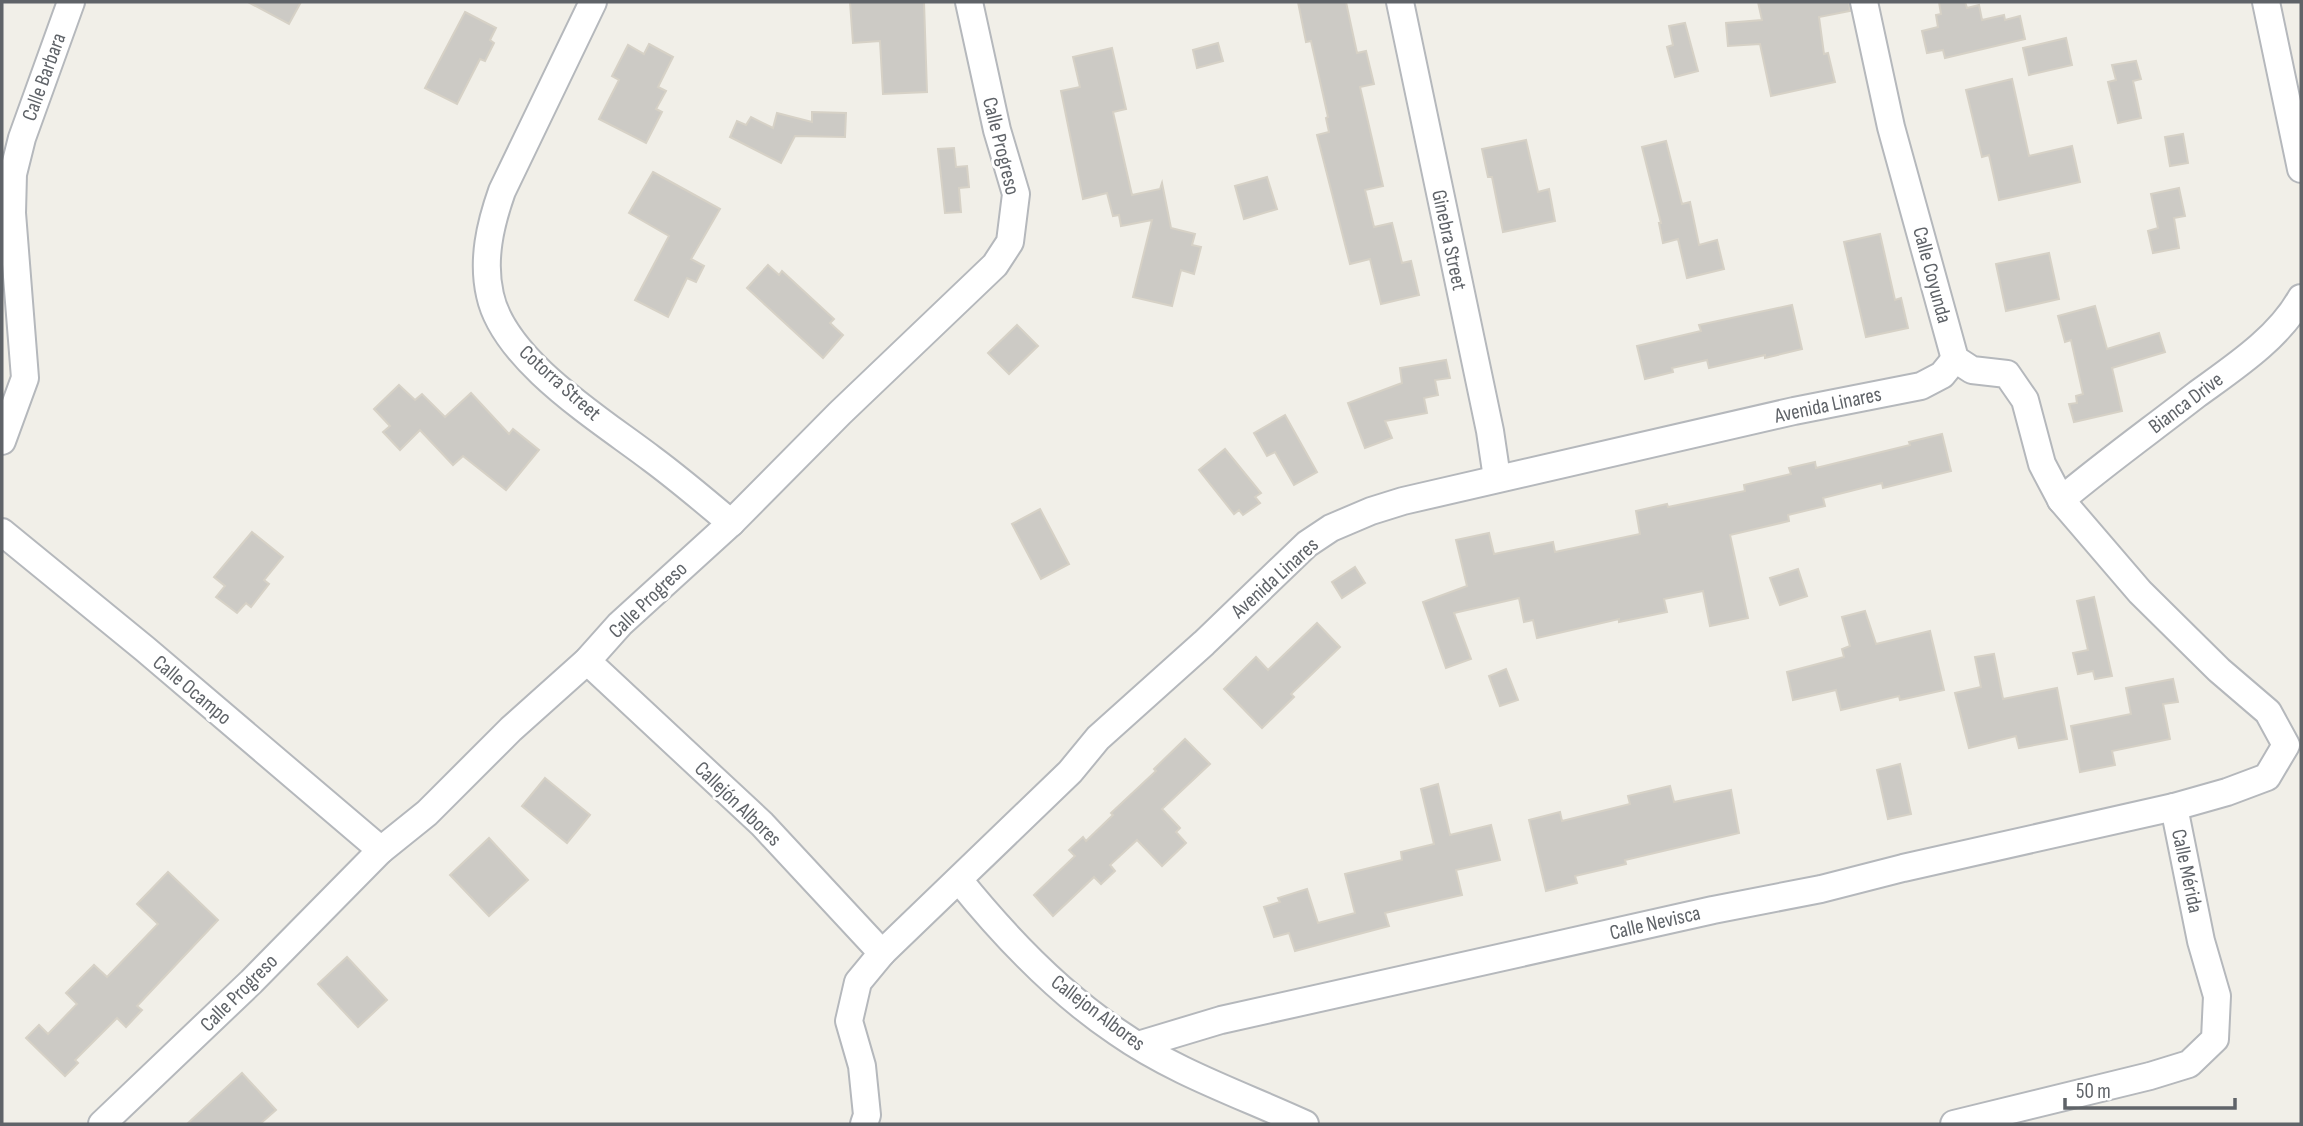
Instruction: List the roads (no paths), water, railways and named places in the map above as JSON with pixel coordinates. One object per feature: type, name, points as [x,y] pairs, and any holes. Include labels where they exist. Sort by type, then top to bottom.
[{"type":"street","name":"Calle Barbara","points":[[2,441],[25,379],[12,213],[13,174],[22,138],[71,2]]},
{"type":"street","name":"Cotorra Street","points":[[593,2],[502,191],[493,216],[486,261],[490,298],[507,335],[535,367],[731,523]]},
{"type":"street","name":"Calle Progreso","points":[[102,1124],[223,1010],[381,850],[427,813],[511,729],[587,662],[620,624],[731,523],[995,265],[1010,242],[1016,194],[997,130],[969,2]]},
{"type":"street","name":"Ginebra Street","points":[[1400,2],[1490,431],[1497,478]]},
{"type":"street","name":"Calle Coyunda","points":[[1864,2],[1891,127],[1955,359]]},
{"type":"street","points":[[2266,2],[2291,77],[2301,169]]},
{"type":"street","name":"Bianca Drive","points":[[2061,500],[2235,367],[2272,335],[2301,298]]},
{"type":"street","name":"Avenida Linares","points":[[864,1124],[867,1115],[862,1066],[849,1021],[858,982],[882,953],[1070,772],[1098,738],[1204,643],[1307,544],[1331,528],[1371,510],[1497,478],[1794,411],[1921,386],[1942,375],[1955,359]]},
{"type":"street","points":[[1955,359],[1972,370],[2007,374],[2025,400],[2042,464],[2061,500]]},
{"type":"street","name":"Calle Mérida","points":[[1954,1124],[2189,1064],[2215,1039],[2217,996],[2201,941],[2174,807],[2267,777],[2286,745],[2268,712],[2220,670],[2140,592],[2061,500]]},
{"type":"street","name":"Calle Ocampo","points":[[2,532],[145,649],[381,850]]},
{"type":"street","name":"Callejón Albores","points":[[587,662],[762,824],[882,953]]},
{"type":"street","name":"Calle Nevisca","points":[[1138,1045],[1221,1020],[1713,910],[1821,889],[2174,807]]},
{"type":"street","name":"Callejon Albores","points":[[958,880],[997,927],[1043,972],[1107,1025],[1198,1078],[1305,1124]]}]
